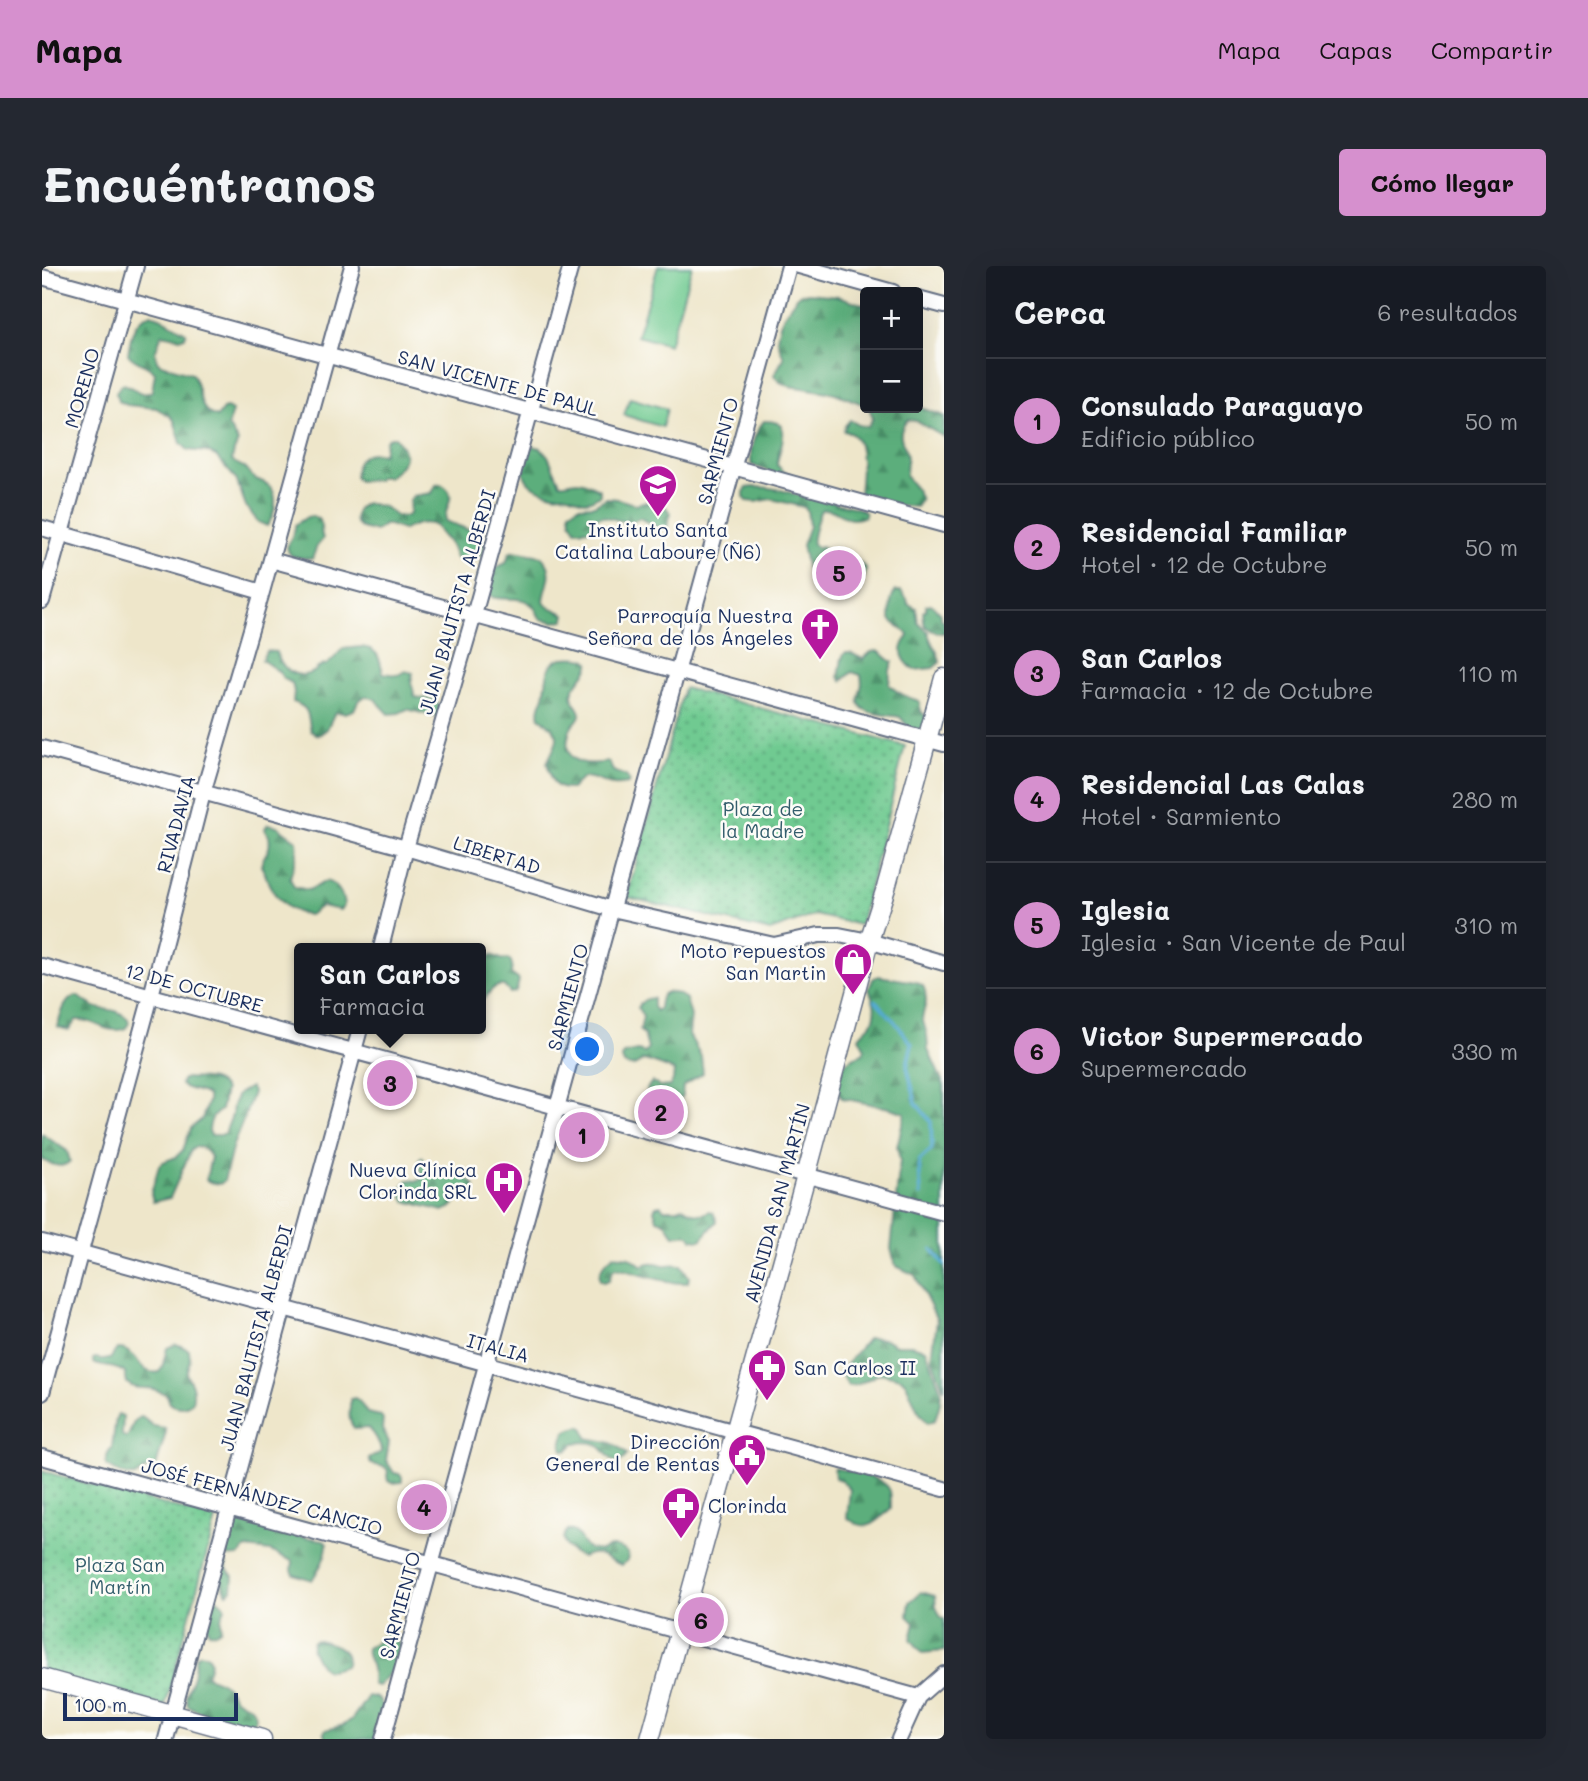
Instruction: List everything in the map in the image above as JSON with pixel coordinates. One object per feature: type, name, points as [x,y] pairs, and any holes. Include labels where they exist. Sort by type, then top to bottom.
[{"type":"main road","name":"AVENIDA SAN MARTÍN","points":[[650,1739],[869,941],[935,742],[944,678]]},
{"type":"main road","points":[[42,1678],[262,1739]]},
{"type":"street","name":"MORENO","points":[[42,601],[136,266]]},
{"type":"street","name":"RIVADAVIA","points":[[42,1393],[151,996],[203,793],[352,266]]},
{"type":"street","name":"JUAN BAUTISTA ALBERDI","points":[[382,943],[406,848],[474,615],[570,266]]},
{"type":"street","name":"SARMIENTO","points":[[383,1739],[789,266]]},
{"type":"street","points":[[799,266],[875,287]]},
{"type":"street","name":"SAN VICENTE DE PAUL","points":[[42,277],[944,525]]},
{"type":"street","points":[[923,300],[944,306]]},
{"type":"street","points":[[42,528],[262,592]]},
{"type":"street","points":[[271,560],[935,742]]},
{"type":"street","name":"LIBERTAD","points":[[42,748],[406,848],[612,909],[774,945],[819,935],[839,935],[944,963]]},
{"type":"street","name":"12 DE OCTUBRE","points":[[42,966],[944,1213]]},
{"type":"street","name":"JUAN BAUTISTA ALBERDI","points":[[166,1739],[359,1034]]},
{"type":"street","name":"ITALIA","points":[[42,1242],[944,1489]]},
{"type":"street","name":"JOSÉ FERNÁNDEZ CANCIO","points":[[42,1457],[918,1698]]},
{"type":"street","points":[[899,1739],[918,1698],[944,1674]]},
{"type":"green space","points":[[658,266],[692,266],[669,345],[637,336]]},
{"type":"green space","points":[[799,294],[838,296],[860,303],[860,403],[835,393],[789,386],[774,375],[784,358],[778,341],[779,328]]},
{"type":"green space","points":[[151,314],[186,332],[185,337],[180,338],[162,334],[155,352],[157,361],[192,374],[202,405],[210,414],[217,417],[223,409],[232,411],[228,426],[238,442],[232,460],[269,486],[275,496],[273,515],[267,526],[258,522],[246,506],[236,479],[216,456],[188,450],[181,443],[174,420],[170,416],[156,408],[127,405],[118,401],[116,392],[122,384],[140,393],[152,391],[155,373],[128,354],[136,325]]},
{"type":"green space","points":[[630,398],[667,409],[662,427],[624,415]]},
{"type":"green space","points":[[923,409],[944,416],[944,437],[916,421],[907,420],[901,431],[907,458],[906,476],[921,500],[916,507],[886,504],[859,494],[860,448],[854,436],[844,431],[850,420],[868,427],[873,418],[871,413],[923,413]]},
{"type":"green space","points":[[764,421],[774,422],[783,430],[777,465],[790,474],[788,479],[752,465],[753,442]]},
{"type":"green space","points":[[395,437],[403,449],[403,463],[389,477],[358,481],[355,477],[359,460],[371,453],[383,454],[386,440]]},
{"type":"green space","points":[[527,445],[541,448],[548,456],[560,483],[584,482],[600,490],[600,495],[584,501],[569,495],[543,491],[529,483],[523,471]]},
{"type":"green space","points":[[441,484],[447,488],[450,496],[445,521],[484,538],[482,553],[476,559],[466,562],[456,558],[450,545],[436,526],[431,524],[419,524],[403,530],[384,525],[376,531],[362,528],[356,523],[358,508],[366,503],[384,507],[396,516],[405,517],[409,514],[413,496],[432,493],[436,485]]},
{"type":"green space","points":[[752,487],[823,498],[858,508],[865,512],[865,516],[852,519],[832,510],[821,510],[813,544],[826,549],[829,569],[827,573],[807,570],[802,545],[809,526],[807,510],[771,499],[747,501],[744,492]]},
{"type":"green space","points":[[607,498],[637,505],[642,502],[661,502],[671,513],[667,527],[656,526],[639,518],[630,523],[602,516],[597,517],[590,529],[576,530],[570,511],[579,506],[594,505]]},
{"type":"green space","points":[[312,516],[320,520],[323,539],[312,559],[293,557],[289,553],[288,545],[295,525]]},
{"type":"green space","points":[[514,551],[541,556],[546,562],[549,575],[544,602],[565,614],[564,620],[555,622],[541,619],[533,606],[523,600],[492,597],[489,587],[493,569],[506,563],[509,553]]},
{"type":"green space","points":[[852,559],[866,568],[857,596],[846,592],[845,588]]},
{"type":"green space","points":[[896,591],[901,591],[908,604],[916,608],[918,623],[928,632],[940,662],[933,668],[914,670],[903,656],[903,646],[909,636],[890,619],[891,600]]},
{"type":"green space","points":[[931,604],[941,614],[944,633],[925,625],[923,612],[926,605]]},
{"type":"green space","points":[[361,647],[375,652],[383,673],[413,673],[411,682],[415,697],[435,700],[441,708],[436,717],[407,709],[389,714],[375,699],[366,696],[358,701],[354,710],[335,712],[327,729],[319,735],[311,731],[306,710],[293,702],[292,683],[262,660],[266,651],[276,652],[289,670],[305,675],[328,664],[342,649]]},
{"type":"green space","points":[[877,651],[893,662],[889,685],[903,695],[919,701],[921,711],[927,718],[920,730],[910,729],[900,717],[862,708],[859,703],[861,675],[852,672],[842,681],[839,677],[845,653],[863,659],[871,652]]},
{"type":"green space","points":[[562,658],[578,658],[589,663],[572,694],[580,714],[569,731],[569,754],[579,762],[609,762],[613,771],[626,776],[628,784],[611,785],[587,777],[571,789],[564,789],[553,782],[547,763],[557,738],[553,729],[540,718],[539,710],[548,671],[553,663]]},
{"type":"green space","name":"Plaza de la Madre","points":[[684,688],[905,746],[860,925],[815,915],[770,931],[627,897]]},
{"type":"green space","points":[[268,824],[277,826],[297,841],[290,878],[294,887],[309,890],[326,881],[330,883],[337,887],[342,897],[344,906],[340,910],[321,906],[309,915],[296,912],[278,898],[261,866],[269,846],[269,836],[265,828]]},
{"type":"green space","points":[[492,955],[510,960],[511,974],[519,980],[515,992],[510,993],[504,986],[498,986],[486,996],[486,959]]},
{"type":"green space","points":[[878,976],[916,982],[923,986],[926,1002],[922,1018],[928,1050],[944,1085],[944,1390],[932,1358],[937,1320],[915,1275],[896,1266],[891,1249],[900,1160],[897,1147],[905,1113],[842,1098],[836,1088],[843,1066],[863,1054],[865,1049],[859,1037],[875,1016],[869,989],[873,979]]},
{"type":"green space","points":[[668,992],[686,999],[691,1016],[689,1035],[701,1056],[703,1073],[683,1086],[680,1100],[662,1094],[657,1101],[648,1100],[650,1084],[652,1082],[661,1087],[670,1086],[674,1071],[643,1060],[629,1066],[624,1064],[622,1059],[623,1054],[638,1051],[645,1053],[648,1049],[644,1034],[640,1031],[643,1017],[638,1008],[640,1003],[653,998],[656,1011],[662,996]]},
{"type":"green space","points":[[76,996],[96,1007],[118,1012],[128,1019],[129,1023],[125,1029],[117,1030],[83,1020],[76,1020],[69,1030],[58,1027],[66,1004]]},
{"type":"green space","points":[[186,1078],[212,1080],[225,1090],[221,1110],[211,1121],[211,1135],[225,1133],[238,1094],[250,1087],[253,1092],[233,1145],[224,1181],[220,1184],[206,1180],[211,1156],[201,1147],[196,1147],[191,1150],[170,1198],[153,1202],[151,1193],[159,1166],[183,1150],[191,1128],[202,1119],[208,1101],[205,1094],[181,1085]]},
{"type":"green space","points":[[42,1134],[67,1151],[70,1161],[67,1164],[60,1166],[42,1160]]},
{"type":"green space","points":[[422,1157],[429,1170],[442,1175],[458,1175],[471,1182],[475,1190],[443,1211],[405,1201],[402,1195],[404,1184],[408,1180],[422,1179],[419,1160]]},
{"type":"green space","points":[[661,1205],[664,1209],[683,1207],[699,1214],[713,1212],[717,1221],[701,1240],[692,1239],[689,1235],[674,1235],[666,1223],[657,1219],[654,1210]]},
{"type":"green space","points":[[614,1255],[629,1257],[643,1266],[648,1263],[681,1265],[689,1277],[688,1282],[664,1281],[615,1268],[609,1280],[604,1282],[600,1280],[601,1269]]},
{"type":"green space","points":[[868,1338],[885,1339],[896,1345],[926,1349],[941,1391],[935,1420],[928,1423],[918,1411],[906,1383],[901,1378],[880,1373],[857,1385],[848,1386],[840,1372]]},
{"type":"green space","points":[[176,1344],[189,1350],[190,1359],[186,1374],[193,1393],[192,1402],[185,1406],[170,1404],[167,1395],[159,1391],[130,1385],[121,1370],[93,1363],[96,1358],[110,1359],[117,1349],[129,1352],[146,1370],[159,1372],[167,1348]]},
{"type":"green space","points":[[355,1398],[367,1413],[381,1416],[382,1429],[389,1442],[386,1460],[394,1473],[402,1477],[402,1482],[388,1481],[385,1467],[371,1464],[369,1459],[381,1452],[380,1445],[369,1428],[355,1429],[352,1425],[350,1399]]},
{"type":"green space","points":[[118,1414],[123,1416],[122,1435],[126,1438],[138,1418],[142,1417],[153,1426],[165,1428],[155,1470],[146,1469],[132,1476],[106,1465]]},
{"type":"green space","points":[[580,1426],[587,1438],[613,1444],[627,1455],[618,1462],[614,1461],[596,1444],[588,1442],[574,1443],[567,1451],[563,1450],[562,1441],[566,1432]]},
{"type":"green space","points":[[834,1468],[865,1475],[887,1486],[891,1508],[871,1525],[861,1525],[847,1518],[850,1489],[835,1478]]},
{"type":"green space","name":"Plaza San Martín","points":[[42,1471],[216,1519],[165,1706],[42,1672]]},
{"type":"green space","points":[[249,1520],[285,1534],[324,1540],[327,1543],[326,1553],[312,1580],[294,1574],[293,1561],[270,1551],[246,1548],[239,1556],[225,1557],[222,1553],[230,1525]]},
{"type":"green space","points":[[568,1530],[576,1533],[589,1549],[622,1549],[628,1553],[627,1560],[622,1565],[598,1554],[582,1557],[577,1555],[569,1550],[564,1542],[563,1538]]},
{"type":"green space","points":[[219,1560],[224,1560],[233,1576],[232,1590],[227,1593],[218,1574]]},
{"type":"green space","points":[[921,1592],[935,1596],[936,1607],[944,1619],[944,1651],[922,1653],[911,1639],[915,1623],[908,1616],[910,1602]]},
{"type":"green space","points":[[210,1597],[215,1597],[225,1608],[221,1628],[214,1632],[209,1632],[206,1624]]},
{"type":"green space","points":[[390,1631],[399,1644],[398,1666],[396,1671],[391,1672],[378,1686],[373,1685],[367,1648]]},
{"type":"green space","points":[[318,1640],[343,1651],[347,1660],[345,1666],[324,1669],[313,1653],[313,1641]]},
{"type":"green space","points":[[200,1653],[209,1658],[206,1675],[223,1684],[235,1699],[251,1707],[255,1718],[249,1725],[232,1725],[188,1706],[186,1696],[196,1656]]},
{"type":"green space","points":[[368,1696],[378,1698],[383,1708],[379,1739],[325,1739],[325,1730],[344,1725],[352,1719]]},
{"type":"waterway","points":[[875,1000],[912,1044],[907,1066],[916,1103],[931,1122],[932,1149],[919,1161],[921,1195]]},
{"type":"waterway","points":[[932,1249],[944,1265]]},
{"type":"place","name":"Instituto Santa Catalina Laboure (Ñ6)","points":[[658,518]]},
{"type":"place","name":"Iglesia","points":[[839,573]]},
{"type":"place","name":"Parroquía Nuestra Señora de los Ángeles","points":[[820,661]]},
{"type":"place","name":"Moto repuestos San Martin","points":[[853,996]]},
{"type":"place","name":"San Carlos","points":[[390,1083]]},
{"type":"place","name":"Residencial Familiar","points":[[661,1112]]},
{"type":"place","name":"Consulado Paraguayo","points":[[582,1135]]},
{"type":"place","name":"Nueva Clínica Clorinda SRL","points":[[504,1215]]},
{"type":"place","name":"San Carlos II","points":[[767,1402]]},
{"type":"place","name":"Dirección General de Rentas","points":[[747,1487]]},
{"type":"place","name":"Residencial Las Calas","points":[[424,1507]]},
{"type":"place","name":"Clorinda","points":[[681,1540]]},
{"type":"place","name":"Victor Supermercado","points":[[701,1620]]}]
